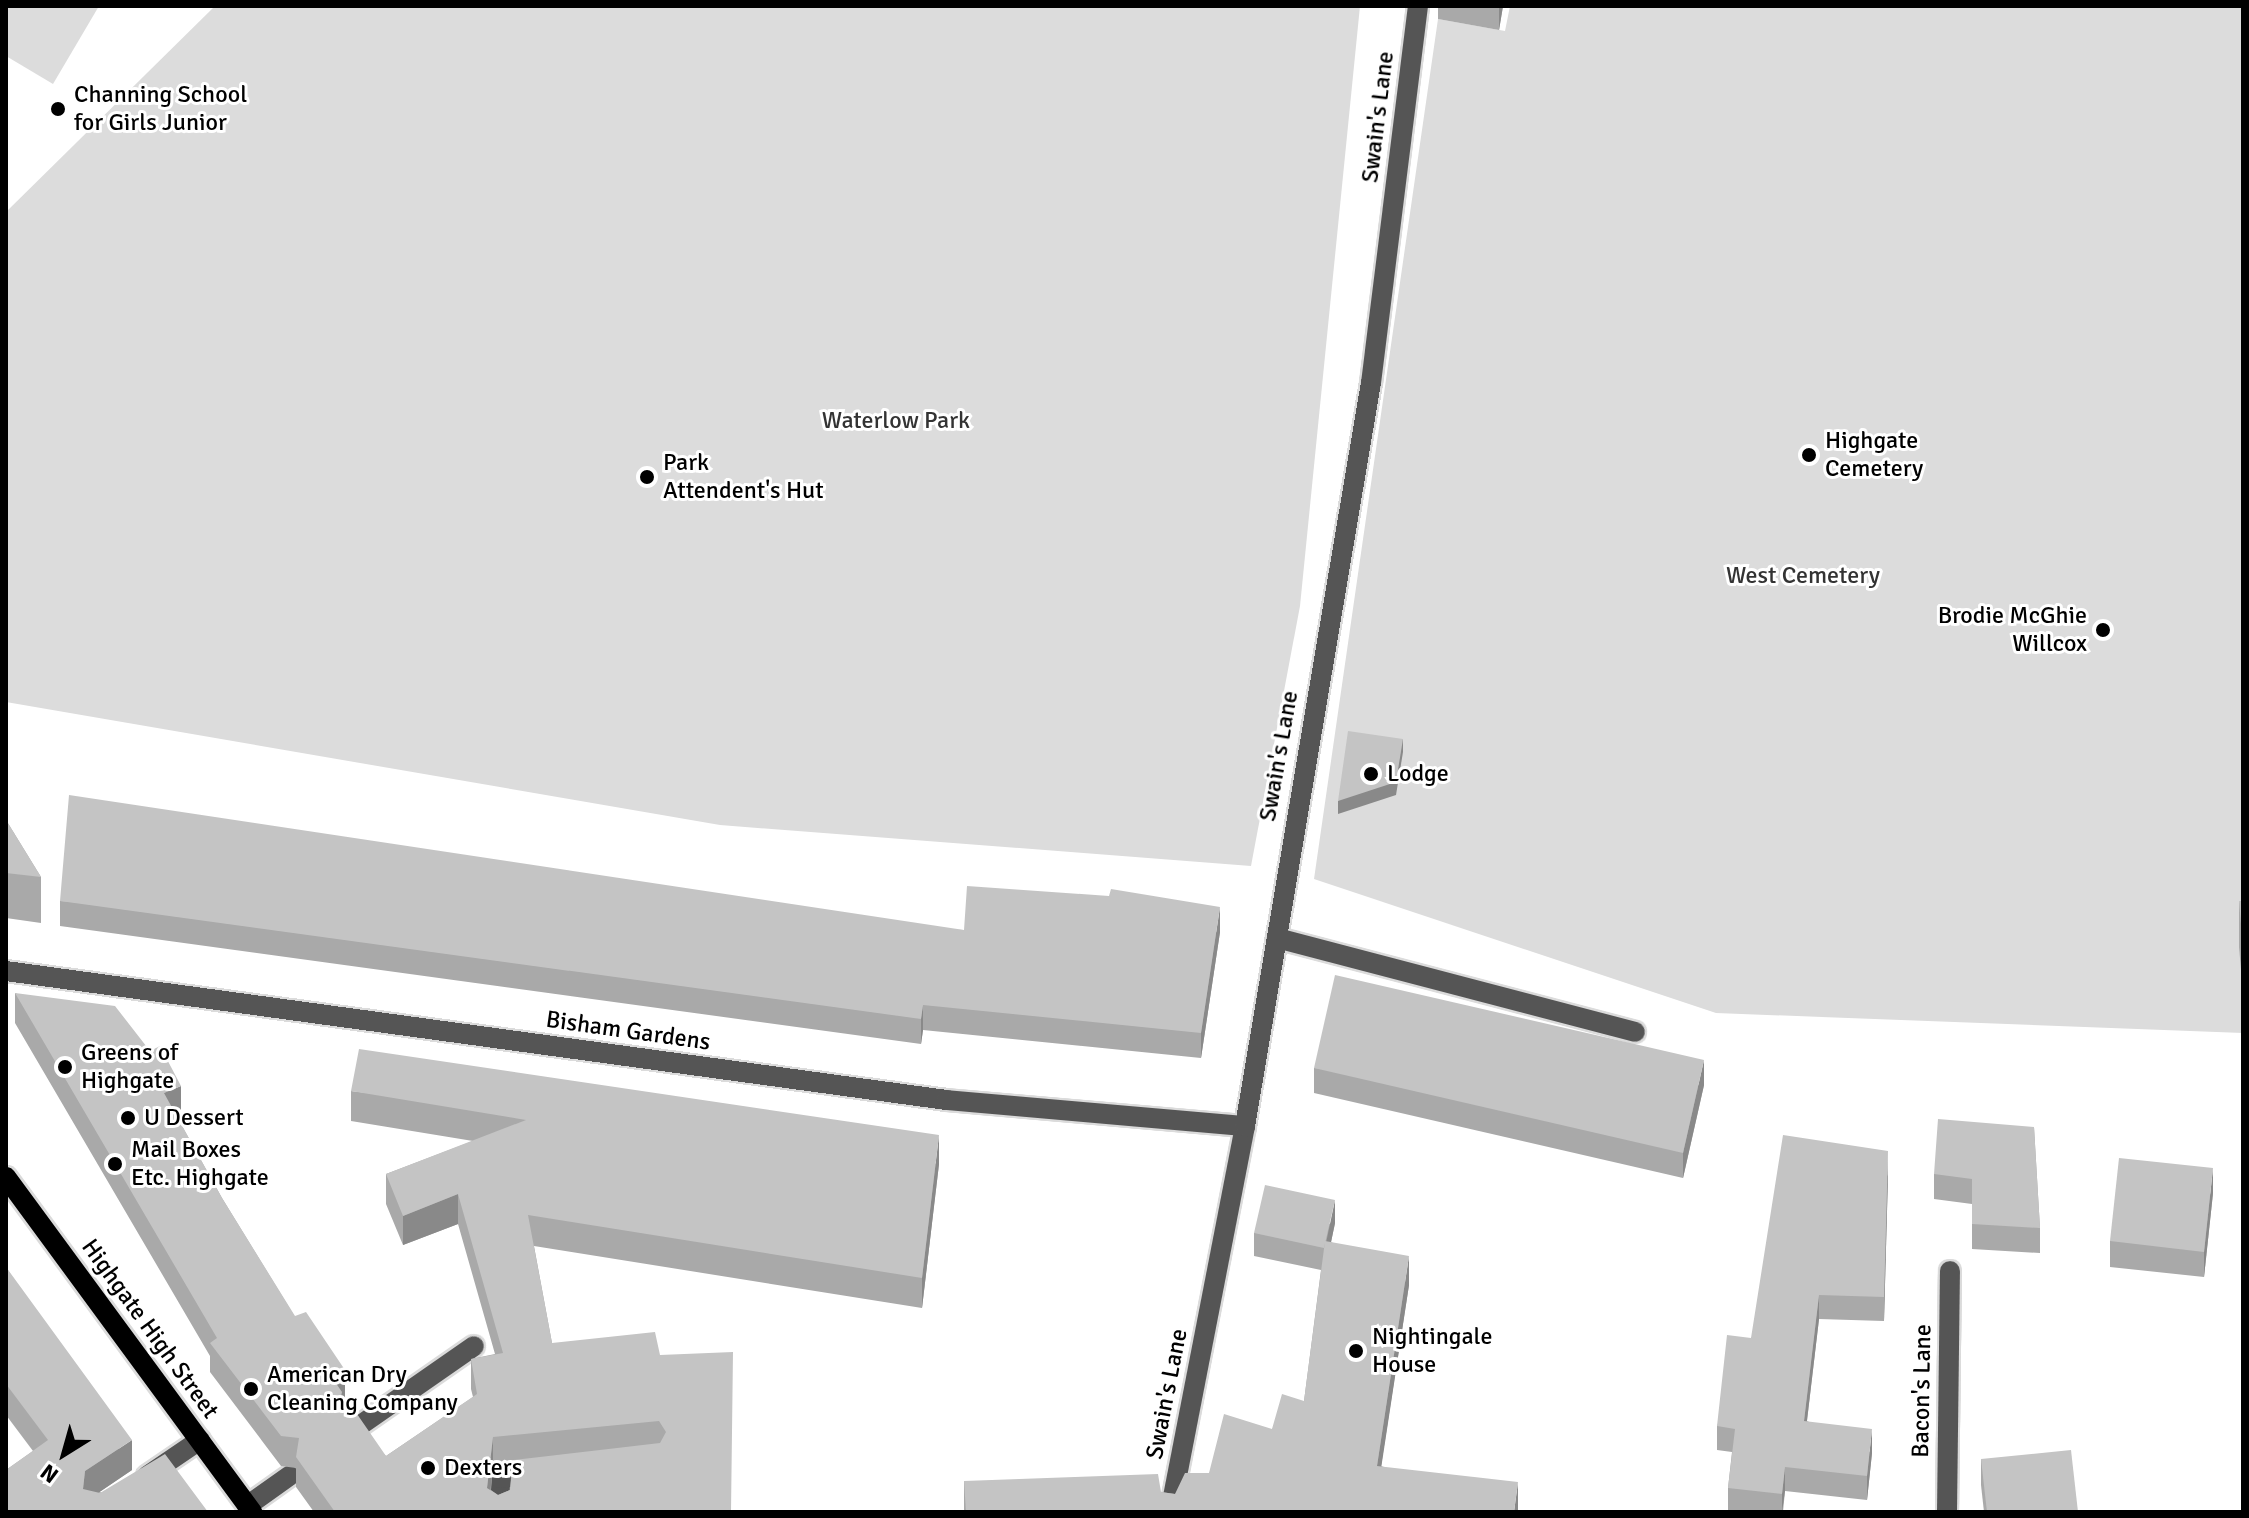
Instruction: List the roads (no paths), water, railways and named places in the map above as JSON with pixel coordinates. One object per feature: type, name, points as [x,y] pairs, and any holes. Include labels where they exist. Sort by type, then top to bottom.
[{"type":"main road","name":"Highgate High Street","points":[[6,1177],[250,1509]]},
{"type":"street","name":"Swain's Lane","points":[[1170,1512],[1245,1126],[1371,383],[1418,6]]},
{"type":"street","points":[[1277,938],[1635,1032]]},
{"type":"street","name":"Bisham Gardens","points":[[6,971],[946,1100],[1245,1126]]},
{"type":"street","name":"Bacon's Lane","points":[[1947,1512],[1950,1271]]},
{"type":"street","points":[[349,1433],[474,1346]]},
{"type":"street","points":[[130,1487],[200,1440]]},
{"type":"street","points":[[499,1512],[500,1478],[561,1471]]},
{"type":"street","points":[[250,1509],[289,1476]]},
{"type":"place","name":"Channing School for Girls Junior","points":[[58,109]]},
{"type":"place","name":"Highgate Cemetery","points":[[1809,455]]},
{"type":"place","name":"Park Attendent's Hut","points":[[647,477]]},
{"type":"place","name":"Brodie McGhie Willcox","points":[[2103,630]]},
{"type":"place","name":"Lodge","points":[[1371,774]]},
{"type":"place","name":"Greens of Highgate","points":[[65,1067]]},
{"type":"place","name":"U Dessert","points":[[128,1118]]},
{"type":"place","name":"Mail Boxes Etc. Highgate","points":[[115,1164]]},
{"type":"place","name":"Nightingale House","points":[[1356,1351]]},
{"type":"place","name":"American Dry Cleaning Company","points":[[251,1389]]},
{"type":"place","name":"Dexters","points":[[428,1468]]},
{"type":"park label","name":"Waterlow Park","points":[[896,421]]},
{"type":"park label","name":"West Cemetery","points":[[1803,576]]}]
